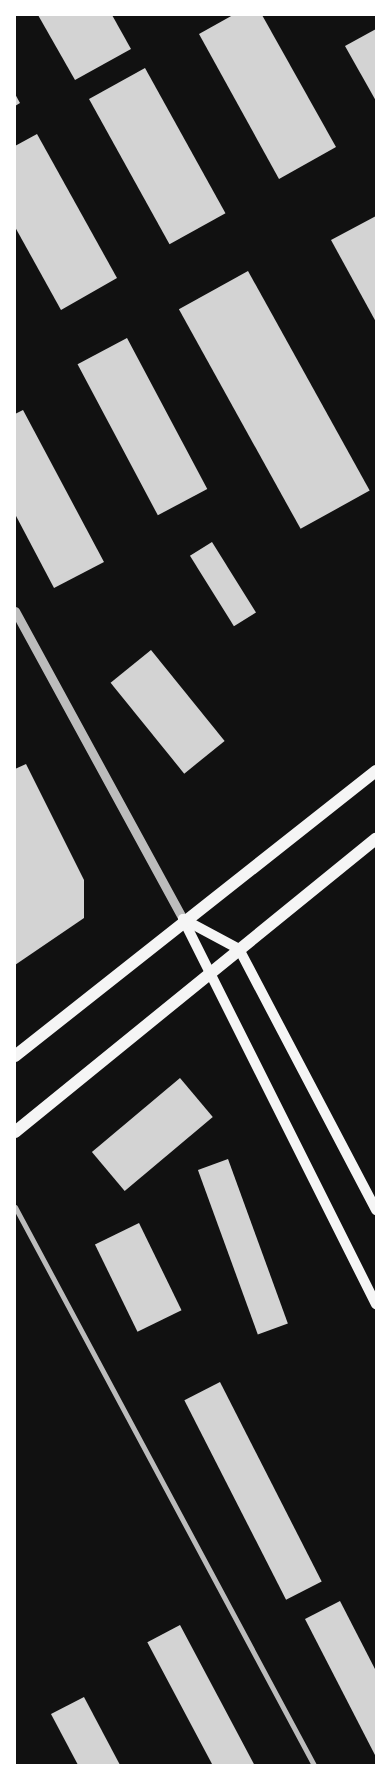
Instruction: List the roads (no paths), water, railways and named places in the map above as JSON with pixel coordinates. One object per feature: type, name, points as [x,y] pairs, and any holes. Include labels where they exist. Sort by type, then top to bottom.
[{"type":"main road","points":[[15,1056],[183,919],[376,771]]},
{"type":"main road","points":[[15,1132],[376,839]]},
{"type":"main road","points":[[183,919],[239,949],[376,1210]]},
{"type":"main road","points":[[183,919],[376,1304]]},
{"type":"street","points":[[15,612],[183,919]]},
{"type":"street","points":[[15,1206],[314,1765]]}]
